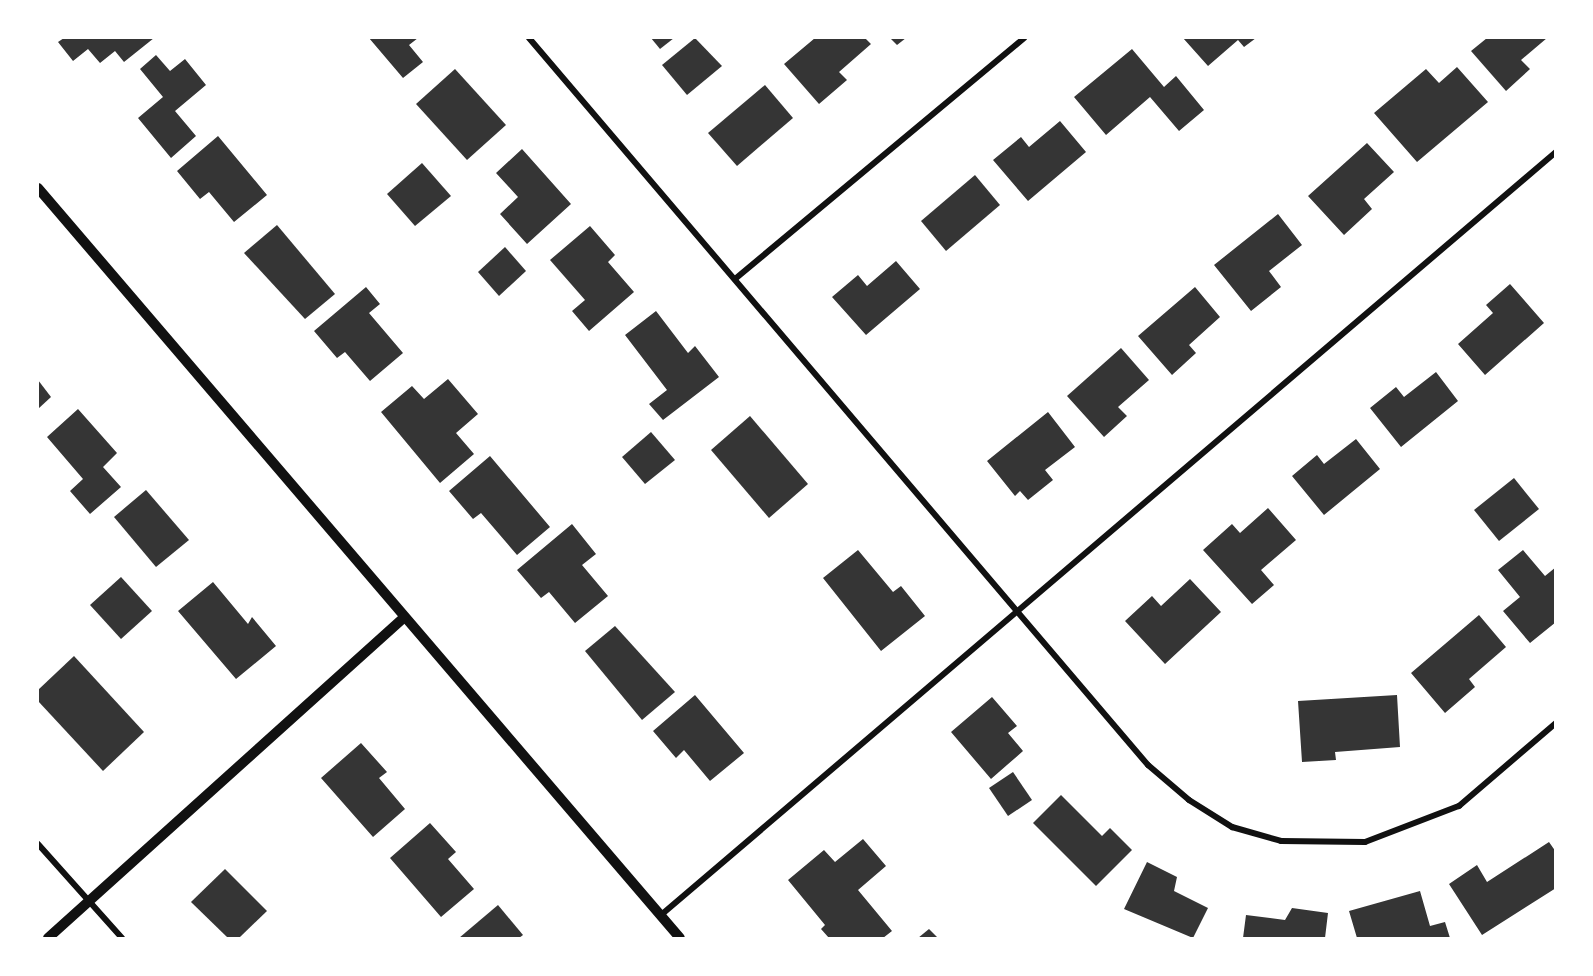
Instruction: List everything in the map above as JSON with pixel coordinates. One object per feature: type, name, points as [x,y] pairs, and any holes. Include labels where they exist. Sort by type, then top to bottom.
[{"type":"street","points":[[529,38],[1017,613],[1173,786],[1232,826],[1281,841],[1365,842],[1459,806],[1556,723]]},
{"type":"street","points":[[735,279],[1024,38]]},
{"type":"street","points":[[661,915],[1556,152]]},
{"type":"street","points":[[38,188],[680,939]]},
{"type":"street","points":[[48,939],[404,618]]},
{"type":"street","points":[[38,844],[122,939]]},
{"type":"building","points":[[64,38],[154,38],[124,62],[115,51],[100,63],[88,49],[73,61],[58,42]]},
{"type":"building","points":[[369,38],[418,38],[409,45],[423,62],[403,78]]},
{"type":"building","points":[[651,38],[674,38],[660,49]]},
{"type":"building","points":[[695,38],[722,66],[687,95],[662,65]]},
{"type":"building","points":[[815,38],[865,38],[871,44],[839,72],[847,80],[819,104],[784,64]]},
{"type":"building","points":[[890,38],[906,38],[897,45]]},
{"type":"building","points":[[1183,38],[1256,38],[1244,47],[1238,40],[1208,66]]},
{"type":"building","points":[[1487,38],[1547,38],[1521,60],[1530,69],[1506,91],[1471,51]]},
{"type":"building","points":[[1132,49],[1164,87],[1176,76],[1204,110],[1179,131],[1150,97],[1106,135],[1074,97]]},
{"type":"building","points":[[156,55],[170,71],[185,59],[206,85],[175,111],[196,136],[171,158],[138,118],[163,97],[140,69]]},
{"type":"building","points":[[1457,67],[1488,102],[1417,162],[1374,113],[1426,69],[1439,83]]},
{"type":"building","points":[[455,69],[506,125],[467,160],[416,104]]},
{"type":"building","points":[[765,85],[793,118],[737,166],[708,133]]},
{"type":"building","points":[[1060,121],[1086,152],[1028,201],[993,160],[1021,137],[1029,147]]},
{"type":"building","points":[[218,136],[267,195],[234,222],[209,192],[200,199],[177,171]]},
{"type":"building","points":[[1367,143],[1394,172],[1364,199],[1372,209],[1344,235],[1308,196]]},
{"type":"building","points":[[522,149],[571,204],[527,244],[500,214],[518,197],[496,173]]},
{"type":"building","points":[[422,163],[451,196],[415,226],[387,194]]},
{"type":"building","points":[[975,175],[1000,205],[946,251],[921,221]]},
{"type":"building","points":[[1278,214],[1302,245],[1269,271],[1281,287],[1251,311],[1214,265]]},
{"type":"building","points":[[277,225],[335,294],[305,319],[244,253]]},
{"type":"building","points":[[590,226],[615,255],[608,262],[634,292],[589,331],[572,311],[585,300],[550,260]]},
{"type":"building","points":[[505,247],[526,271],[499,296],[478,272]]},
{"type":"building","points":[[896,261],[920,289],[866,335],[832,297],[858,275],[867,286]]},
{"type":"building","points":[[1510,284],[1544,323],[1485,375],[1458,344],[1493,313],[1486,305]]},
{"type":"building","points":[[366,287],[380,304],[369,313],[403,353],[370,381],[345,352],[337,358],[314,331]]},
{"type":"building","points":[[1195,287],[1220,317],[1189,345],[1196,353],[1172,375],[1138,336]]},
{"type":"building","points":[[656,311],[688,353],[695,346],[719,377],[663,420],[649,404],[667,390],[625,335]]},
{"type":"building","points":[[1121,348],[1149,380],[1118,407],[1127,416],[1104,437],[1067,396]]},
{"type":"building","points":[[1436,372],[1458,401],[1401,447],[1370,408],[1396,387],[1404,397]]},
{"type":"building","points":[[448,379],[478,414],[456,433],[474,454],[440,483],[381,412],[412,386],[424,399]]},
{"type":"building","points":[[38,380],[51,397],[38,409]]},
{"type":"building","points":[[78,409],[117,453],[103,467],[121,487],[90,514],[70,491],[83,479],[47,437]]},
{"type":"building","points":[[1048,412],[1075,447],[1045,470],[1053,480],[1028,500],[1020,491],[1015,496],[987,461]]},
{"type":"building","points":[[750,416],[808,484],[769,518],[711,450]]},
{"type":"building","points":[[651,432],[675,460],[645,484],[622,457]]},
{"type":"building","points":[[1356,439],[1380,469],[1324,515],[1292,476],[1317,455],[1324,464]]},
{"type":"building","points":[[490,456],[550,527],[517,555],[481,513],[473,519],[449,491]]},
{"type":"building","points":[[1514,478],[1539,509],[1499,541],[1474,510]]},
{"type":"building","points":[[146,490],[189,540],[156,567],[114,517]]},
{"type":"building","points":[[1268,508],[1296,540],[1261,570],[1274,585],[1252,604],[1203,550],[1232,524],[1240,533]]},
{"type":"building","points":[[572,524],[596,554],[582,565],[608,596],[575,623],[549,592],[541,598],[517,570]]},
{"type":"building","points":[[858,550],[893,592],[901,586],[925,616],[881,651],[823,578]]},
{"type":"building","points":[[1523,550],[1545,576],[1556,567],[1556,622],[1530,643],[1503,611],[1520,597],[1498,570]]},
{"type":"building","points":[[121,577],[152,611],[121,639],[90,605]]},
{"type":"building","points":[[1190,579],[1221,612],[1165,664],[1125,621],[1152,596],[1161,606]]},
{"type":"building","points":[[213,582],[248,624],[252,617],[276,646],[236,679],[178,611]]},
{"type":"building","points":[[1479,615],[1506,647],[1469,679],[1475,687],[1445,713],[1411,673]]},
{"type":"building","points":[[615,626],[675,692],[642,720],[585,651]]},
{"type":"building","points":[[74,656],[144,732],[103,771],[38,701],[38,690]]},
{"type":"building","points":[[695,695],[744,753],[710,781],[684,750],[676,758],[653,731]]},
{"type":"building","points":[[1397,695],[1400,747],[1335,752],[1336,760],[1302,762],[1298,701]]},
{"type":"building","points":[[992,697],[1017,726],[1008,733],[1023,751],[991,779],[951,732]]},
{"type":"building","points":[[361,743],[387,772],[379,778],[405,809],[373,837],[321,778]]},
{"type":"building","points":[[1013,772],[1032,800],[1008,816],[989,788]]},
{"type":"building","points":[[1061,795],[1102,836],[1110,828],[1132,850],[1096,886],[1033,823]]},
{"type":"building","points":[[430,823],[456,852],[448,859],[474,889],[441,917],[390,858]]},
{"type":"building","points":[[863,839],[886,866],[858,890],[892,931],[883,938],[829,938],[821,929],[825,925],[788,880],[824,850],[835,862]]},
{"type":"building","points":[[1549,842],[1556,852],[1556,888],[1482,935],[1449,884],[1477,865],[1487,882]]},
{"type":"building","points":[[1147,862],[1177,877],[1174,891],[1208,908],[1193,938],[1124,909]]},
{"type":"building","points":[[225,869],[267,911],[239,938],[228,938],[191,902]]},
{"type":"building","points":[[1420,891],[1430,926],[1445,922],[1450,938],[1357,938],[1349,911]]},
{"type":"building","points":[[498,905],[523,935],[519,938],[459,938]]},
{"type":"building","points":[[1292,908],[1328,913],[1325,938],[1243,938],[1246,915],[1285,920]]},
{"type":"building","points":[[929,929],[938,938],[918,938]]}]
